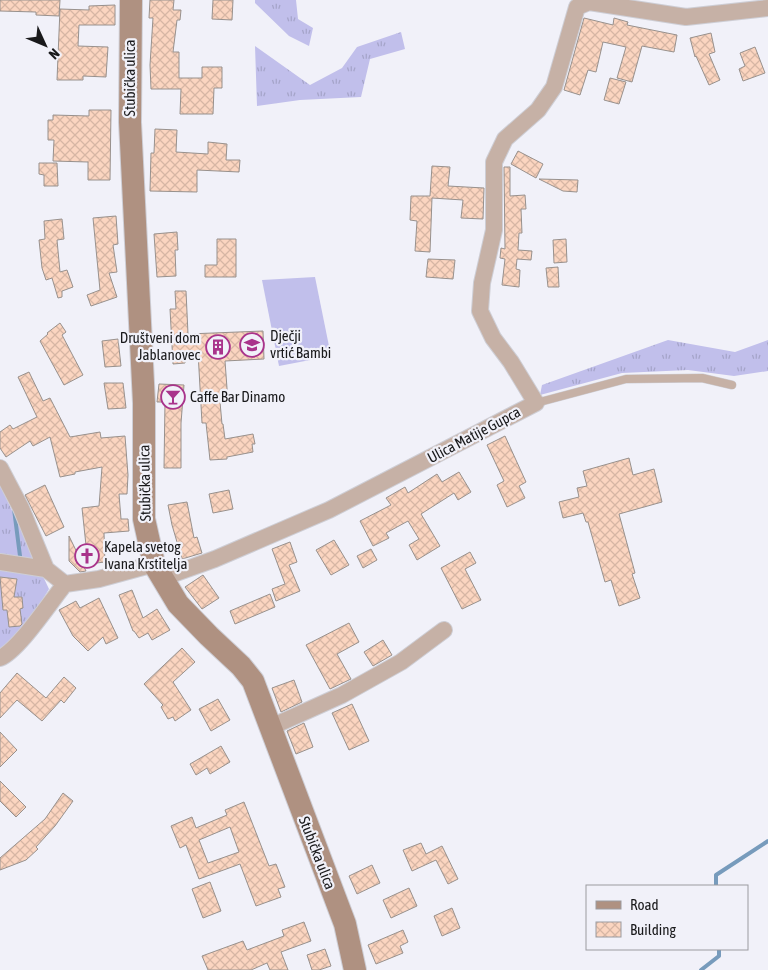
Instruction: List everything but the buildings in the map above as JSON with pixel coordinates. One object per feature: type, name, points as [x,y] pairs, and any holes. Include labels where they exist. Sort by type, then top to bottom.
[{"type":"main road","name":"Stubička ulica","points":[[131,0],[130,122],[144,403],[144,519],[158,571],[178,604],[241,666],[253,682],[345,924],[355,970]]},
{"type":"street","name":"Ulica Matije Gupca","points":[[64,584],[158,571],[215,558],[329,510],[536,403],[512,362],[493,338],[480,311],[482,283],[494,230],[494,162],[505,139],[538,110],[554,87],[577,7],[589,2],[686,17],[768,8]]},
{"type":"street","points":[[0,468],[21,508],[46,569],[64,584],[22,639],[5,656],[0,658]]},
{"type":"street","points":[[0,562],[46,569]]},
{"type":"street","points":[[271,727],[342,695],[392,667],[444,630]]},
{"type":"lane","points":[[536,403],[626,379],[702,378],[732,385]]},
{"type":"green space","points":[[255,0],[296,0],[298,19],[313,28],[309,46],[289,36],[255,3]]},
{"type":"green space","points":[[401,32],[405,49],[370,59],[361,97],[300,100],[257,106],[255,46],[310,85],[342,68],[357,47]]},
{"type":"green space","points":[[315,277],[331,356],[279,366],[262,280]]},
{"type":"green space","points":[[668,340],[735,352],[768,340],[768,371],[734,376],[688,370],[622,373],[540,395],[542,385]]},
{"type":"green space","points":[[0,485],[49,589],[21,629],[0,649]]},
{"type":"waterway","points":[[14,509],[20,556]]},
{"type":"waterway","points":[[716,885],[716,875],[768,841]]},
{"type":"waterway","points":[[701,970],[719,956],[719,950]]},
{"type":"place","name":"Dječji vrtić Bambi","points":[[252,345]]},
{"type":"place","name":"Društveni dom Jablanovec","points":[[218,347]]},
{"type":"place","name":"Caffe Bar Dinamo","points":[[173,397]]},
{"type":"place","name":"Kapela svetog Ivana Krstitelja","points":[[87,556]]}]
